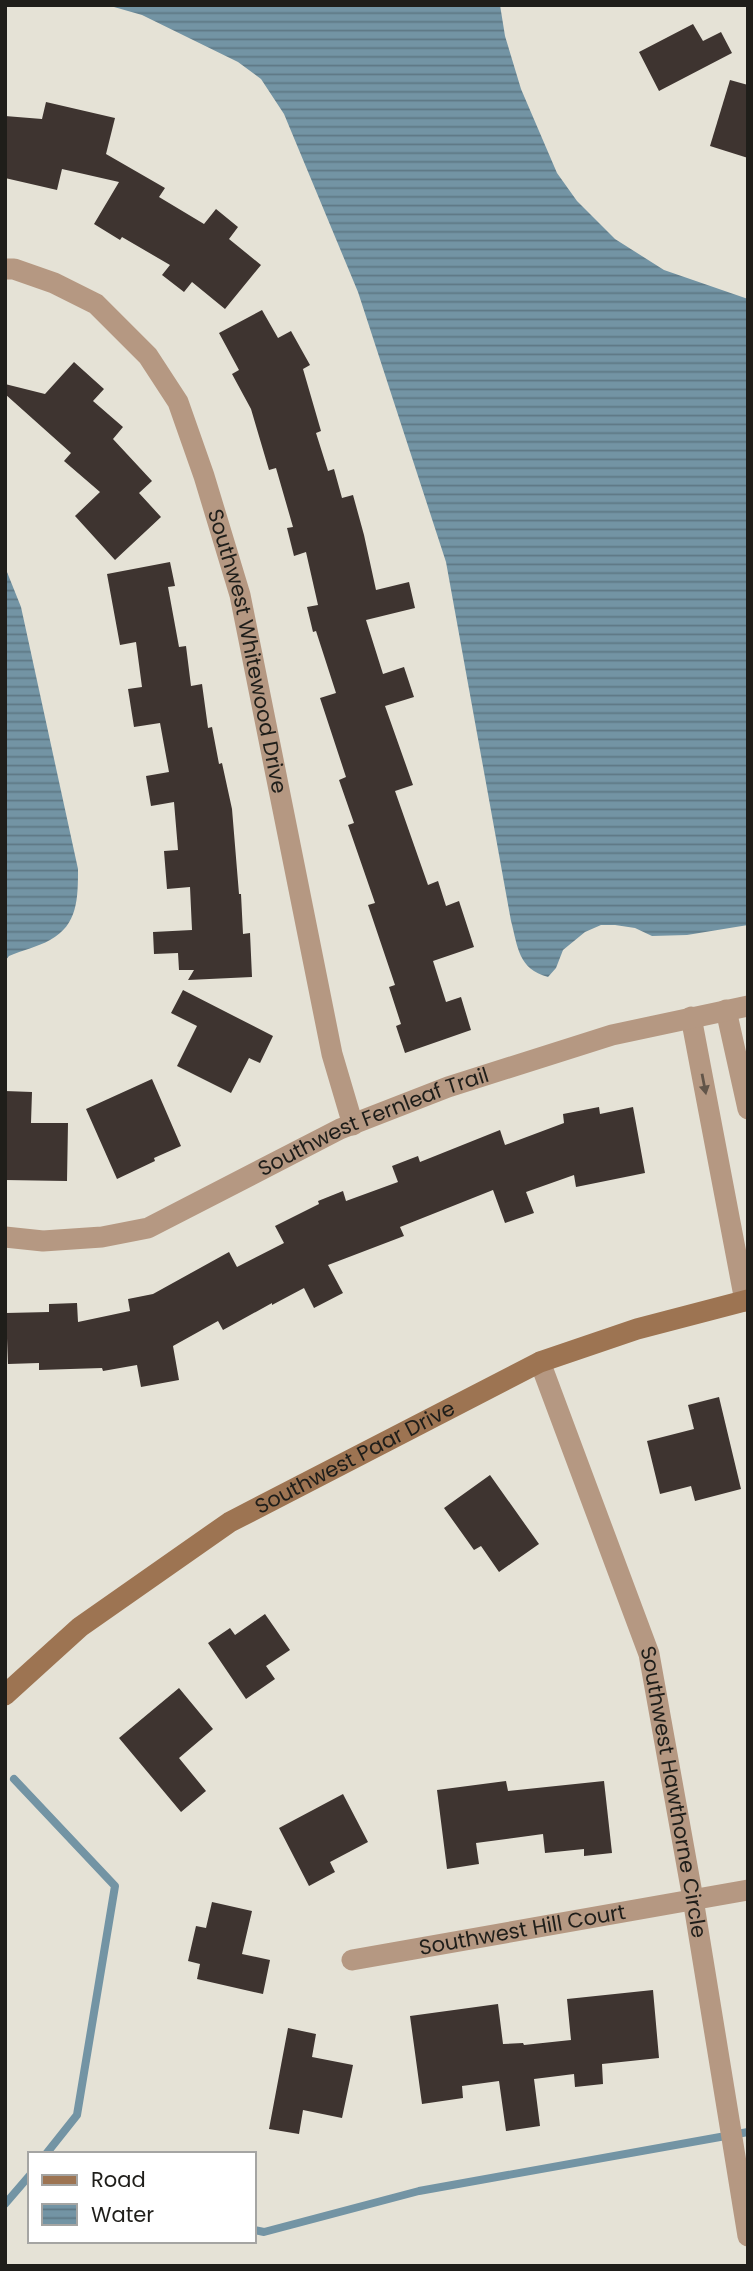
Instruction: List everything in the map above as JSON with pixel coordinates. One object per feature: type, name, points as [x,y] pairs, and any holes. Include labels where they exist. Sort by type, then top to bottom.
[{"type":"street","name":"Southwest Whitewood Drive","points":[[5,269],[14,269],[54,283],[96,304],[148,356],[178,401],[240,595],[332,1054],[353,1125]]},
{"type":"street","name":"Southwest Fernleaf Trail","points":[[5,1237],[43,1241],[102,1237],[148,1228],[353,1125],[448,1087],[612,1035],[748,1006]]},
{"type":"street","points":[[726,1010],[748,1109]]},
{"type":"street","points":[[691,1017],[746,1300]]},
{"type":"street","name":"Southwest Paar Drive","points":[[5,1695],[80,1627],[230,1522],[540,1362],[637,1329],[746,1300]]},
{"type":"street","name":"Southwest Hawthorne Circle","points":[[540,1362],[649,1654],[693,1899],[748,2236]]},
{"type":"street","name":"Southwest Hill Court","points":[[352,1960],[748,1890]]},
{"type":"water","points":[[107,5],[500,5],[505,36],[521,89],[557,173],[577,201],[615,239],[664,270],[748,299],[748,925],[687,935],[652,936],[635,928],[601,925],[585,932],[563,950],[556,968],[548,977],[525,963],[511,921],[446,562],[358,292],[284,114],[261,79],[238,62],[142,15]]},
{"type":"water","points":[[5,567],[21,607],[78,869],[78,890],[71,919],[59,934],[40,945],[9,956],[5,961]]},
{"type":"building","points":[[693,24],[703,41],[721,32],[732,53],[659,91],[639,52]]},
{"type":"building","points":[[730,80],[748,85],[748,158],[710,146]]},
{"type":"building","points":[[46,102],[115,118],[106,154],[165,188],[159,197],[204,224],[216,209],[238,227],[229,239],[261,265],[225,309],[192,282],[184,292],[162,275],[170,265],[94,224],[119,182],[62,169],[57,190],[5,178],[5,116],[42,119]]},
{"type":"building","points":[[262,310],[278,338],[291,331],[310,365],[303,369],[321,431],[316,433],[328,471],[334,469],[342,498],[353,495],[376,590],[409,582],[415,608],[366,620],[383,674],[404,667],[414,697],[385,706],[413,785],[395,791],[428,885],[438,881],[446,906],[459,901],[474,947],[433,961],[446,1002],[461,997],[471,1030],[405,1053],[396,1026],[401,1024],[389,987],[395,985],[368,905],[375,903],[348,825],[354,823],[339,780],[346,777],[320,698],[336,693],[316,631],[313,632],[307,607],[318,605],[306,552],[294,556],[287,528],[293,527],[276,468],[269,470],[251,409],[232,374],[239,370],[219,333]]},
{"type":"building","points":[[74,362],[104,389],[93,401],[123,427],[113,439],[152,481],[139,493],[161,517],[115,560],[75,516],[100,492],[64,461],[71,453],[5,394],[5,384],[45,394]]},
{"type":"building","points":[[170,562],[175,586],[168,587],[179,647],[186,646],[191,686],[202,684],[208,728],[212,727],[232,809],[243,934],[250,933],[252,977],[188,980],[194,970],[179,970],[178,953],[154,954],[153,932],[192,930],[190,887],[167,889],[164,851],[178,850],[174,802],[151,806],[146,776],[169,772],[160,723],[134,727],[128,689],[142,687],[136,642],[120,645],[107,574]]},
{"type":"building","points":[[183,990],[273,1036],[260,1063],[249,1058],[231,1093],[177,1066],[197,1026],[171,1013]]},
{"type":"building","points":[[152,1079],[181,1146],[117,1179],[86,1109]]},
{"type":"building","points":[[5,1091],[32,1092],[31,1123],[68,1123],[67,1181],[5,1180]]},
{"type":"building","points":[[599,1107],[600,1114],[633,1107],[645,1173],[576,1187],[574,1175],[526,1192],[534,1213],[505,1223],[493,1190],[400,1227],[404,1236],[328,1265],[343,1293],[314,1308],[304,1288],[223,1330],[218,1321],[173,1346],[179,1380],[141,1387],[137,1365],[103,1371],[102,1368],[39,1370],[39,1363],[8,1364],[6,1313],[49,1312],[49,1304],[77,1303],[78,1322],[130,1311],[128,1299],[153,1294],[229,1252],[237,1267],[284,1243],[275,1226],[319,1204],[318,1201],[343,1191],[346,1201],[398,1182],[392,1166],[418,1156],[420,1162],[500,1130],[505,1145],[564,1123],[563,1114]]},
{"type":"building","points":[[719,1397],[741,1489],[695,1501],[691,1486],[660,1494],[647,1441],[694,1429],[688,1405]]},
{"type":"building","points":[[490,1475],[539,1544],[499,1572],[481,1546],[474,1550],[444,1508]]},
{"type":"building","points":[[265,1614],[290,1650],[266,1666],[275,1679],[246,1699],[208,1643],[230,1628],[235,1635]]},
{"type":"building","points":[[179,1688],[213,1729],[179,1758],[206,1791],[181,1812],[119,1738]]},
{"type":"building","points":[[506,1781],[508,1791],[604,1781],[612,1853],[584,1856],[584,1849],[545,1853],[543,1834],[476,1843],[479,1864],[447,1869],[437,1790]]},
{"type":"building","points":[[343,1794],[368,1842],[330,1862],[335,1872],[309,1886],[279,1828]]},
{"type":"building","points":[[212,1902],[252,1911],[242,1954],[270,1960],[263,1994],[197,1979],[200,1964],[188,1961],[196,1926],[206,1928]]},
{"type":"building","points":[[653,1990],[659,2058],[602,2064],[603,2084],[575,2087],[574,2074],[534,2079],[540,2126],[506,2131],[499,2081],[462,2086],[463,2098],[422,2104],[410,2016],[498,2004],[503,2044],[524,2045],[571,2040],[567,1999]]},
{"type":"building","points":[[288,2028],[316,2034],[312,2057],[353,2065],[342,2118],[303,2110],[299,2134],[269,2129]]},
{"type":"waterway","points":[[14,1779],[115,1886],[77,2115],[48,2152]]},
{"type":"waterway","points":[[256,2230],[264,2232],[419,2191],[748,2132]]},
{"type":"waterway","points":[[5,2204],[28,2177]]}]
